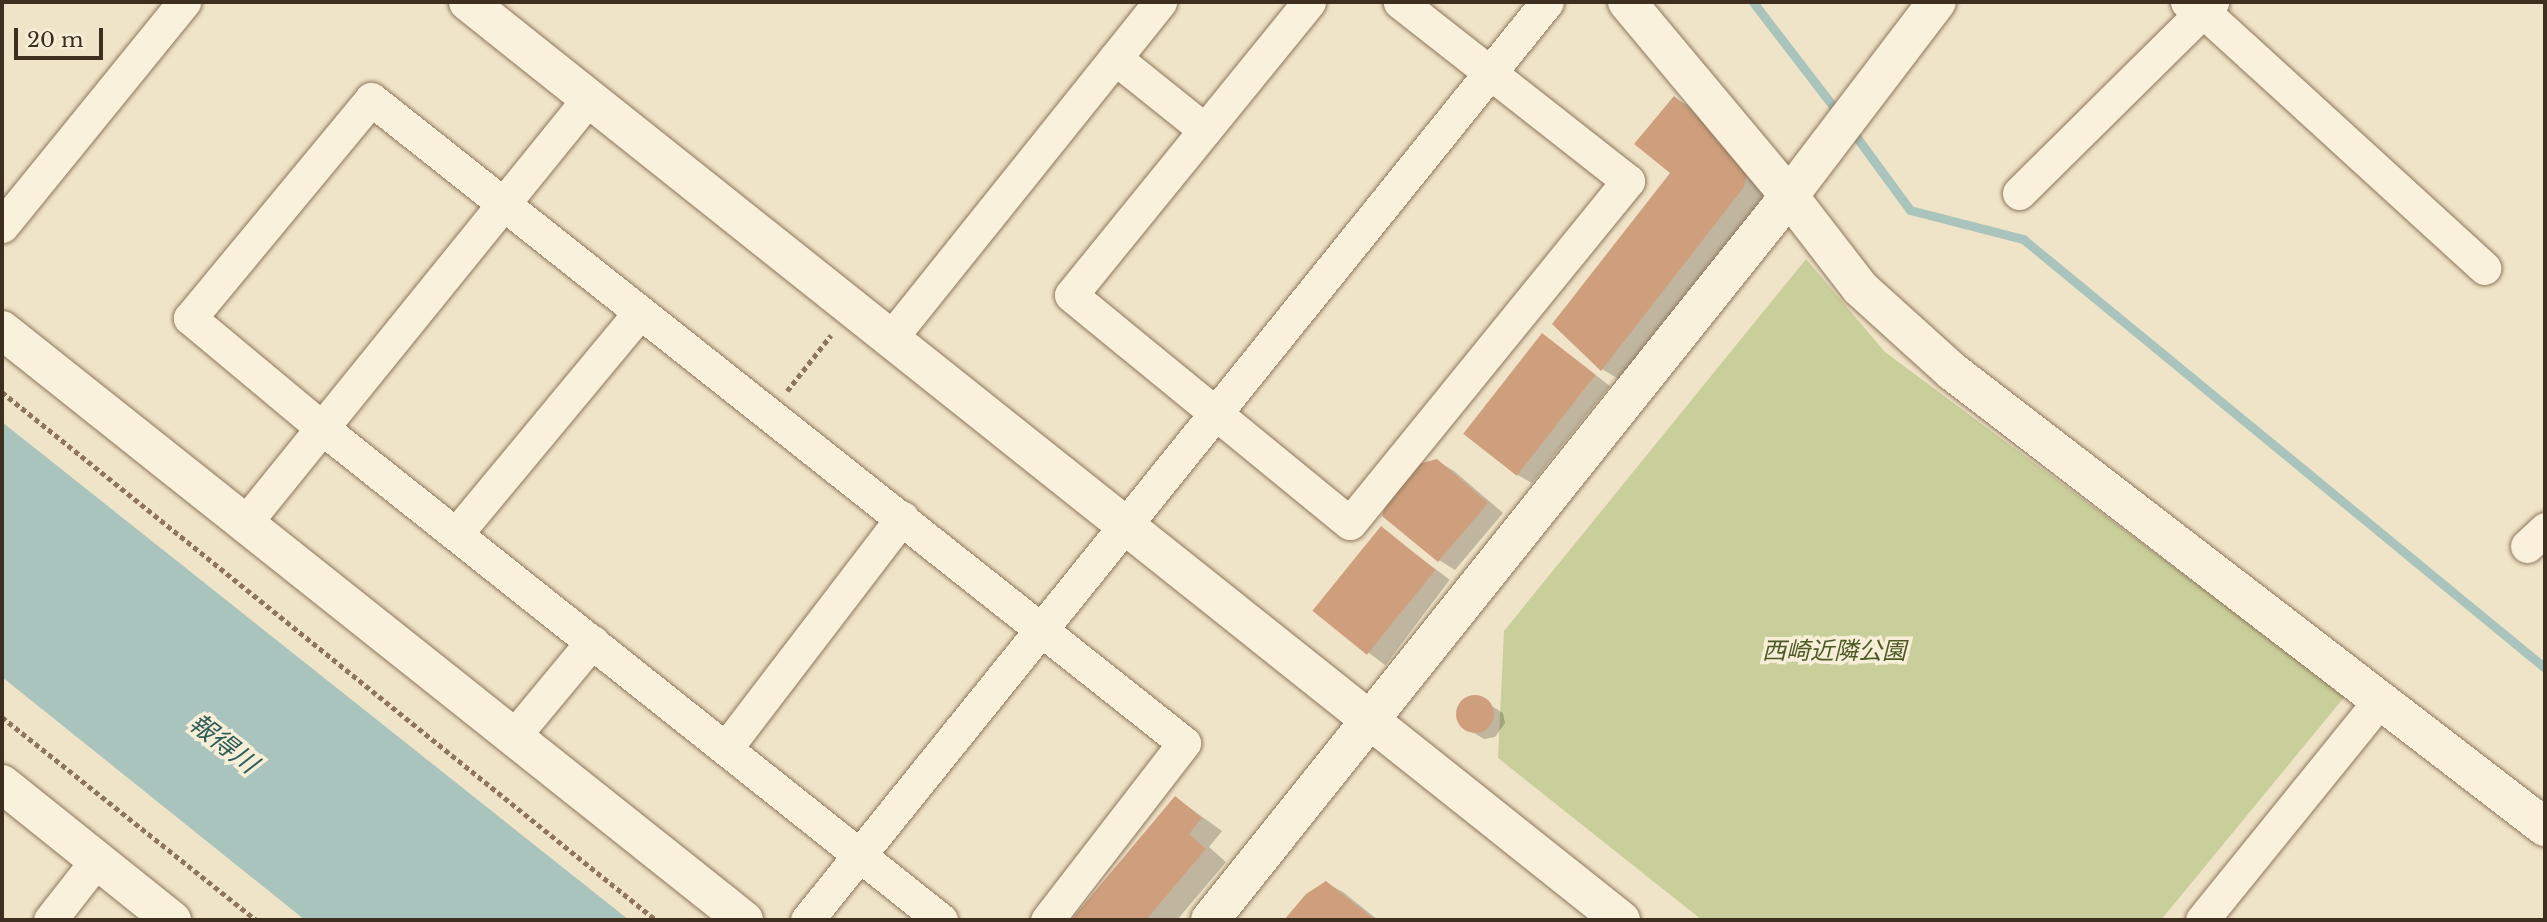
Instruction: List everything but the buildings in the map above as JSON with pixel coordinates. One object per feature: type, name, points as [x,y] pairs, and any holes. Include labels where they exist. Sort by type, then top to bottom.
[{"type":"street","points":[[2,226],[184,2]]},
{"type":"street","points":[[468,2],[1368,722],[1621,920]]},
{"type":"street","points":[[890,339],[1160,2]]},
{"type":"street","points":[[1309,2],[1071,295],[1350,523],[1628,181],[1400,2]]},
{"type":"street","points":[[807,920],[1547,2]]},
{"type":"street","points":[[1627,2],[1789,196],[1860,288],[1952,372],[2545,827]]},
{"type":"street","points":[[1210,920],[1789,196],[1937,2]]},
{"type":"street","points":[[2019,193],[2200,5],[2484,268]]},
{"type":"street","points":[[1115,58],[1205,130]]},
{"type":"street","points":[[941,920],[322,428],[190,318],[371,99],[1184,743],[1047,920]]},
{"type":"street","points":[[245,523],[589,99]]},
{"type":"street","points":[[456,534],[640,312]]},
{"type":"street","points":[[2,330],[744,920]]},
{"type":"street","points":[[726,748],[902,518]]},
{"type":"street","points":[[513,737],[592,642]]},
{"type":"street","points":[[2211,917],[2380,700]]},
{"type":"street","points":[[2,784],[172,920]]},
{"type":"street","points":[[50,920],[97,860]]},
{"type":"path","points":[[768,413],[836,330]]},
{"type":"path","points":[[2,392],[656,920]]},
{"type":"path","points":[[2,717],[257,920]]},
{"type":"green space","name":"西崎近隣公園","points":[[1806,259],[1885,352],[2346,695],[2161,920],[1702,920],[1498,758],[1504,631]]},
{"type":"water","name":"報得川","points":[[2,422],[629,920],[305,920],[2,677]]},
{"type":"waterway","points":[[1753,2],[1839,114]]},
{"type":"waterway","points":[[1852,131],[1910,210],[2023,239],[2545,668]]}]
